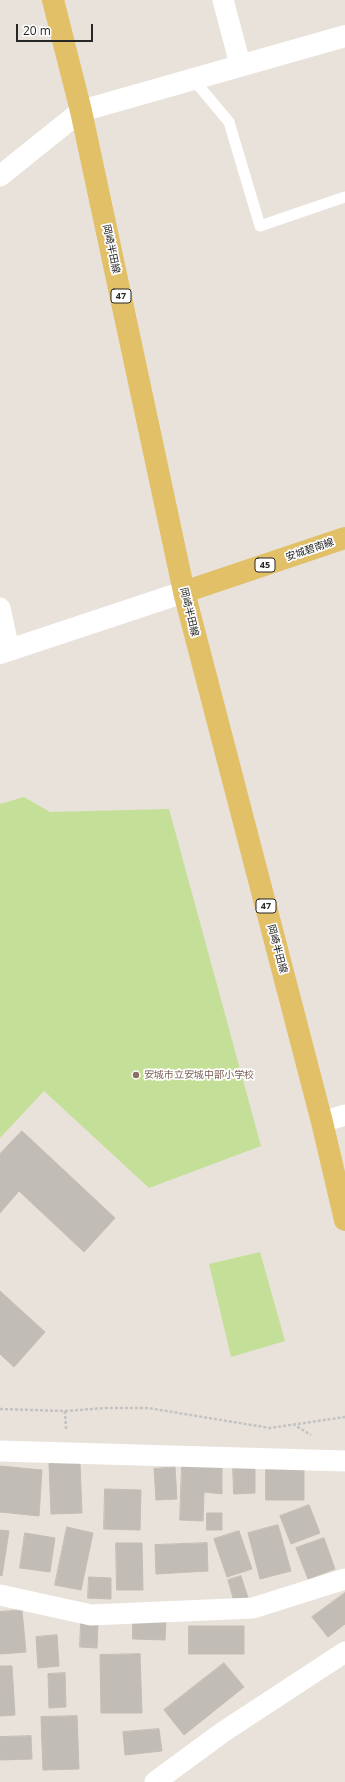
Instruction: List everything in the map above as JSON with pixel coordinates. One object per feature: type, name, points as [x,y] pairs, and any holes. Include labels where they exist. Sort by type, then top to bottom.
[{"type":"main road","name":"岡崎半田線","points":[[53,0],[81,111],[184,592],[322,1122],[345,1220]]},
{"type":"main road","name":"安城碧南線","points":[[184,592],[345,538]]},
{"type":"street","points":[[223,0],[240,64]]},
{"type":"street","points":[[0,176],[81,111],[240,64],[345,36]]},
{"type":"street","points":[[0,608],[5,651],[184,592]]},
{"type":"street","points":[[322,1122],[345,1115]]},
{"type":"street","points":[[0,1451],[345,1461]]},
{"type":"street","points":[[0,1595],[91,1616],[253,1608],[345,1579]]},
{"type":"street","points":[[155,1782],[223,1732],[345,1652]]},
{"type":"lane","points":[[193,78],[228,122],[260,226],[345,197]]},
{"type":"path","points":[[0,1409],[65,1411],[106,1408],[148,1408],[270,1428],[345,1417]]},
{"type":"path","points":[[65,1411],[67,1436]]},
{"type":"path","points":[[293,1424],[313,1436]]},
{"type":"green space","points":[[24,797],[50,812],[169,809],[261,1146],[149,1188],[44,1091],[0,1138],[0,804]]},
{"type":"green space","points":[[260,1252],[285,1341],[231,1357],[209,1264]]},
{"type":"building","points":[[22,1131],[115,1218],[84,1252],[19,1191],[0,1213],[0,1154]]},
{"type":"building","points":[[0,1291],[45,1332],[14,1367],[0,1354]]},
{"type":"building","points":[[80,1463],[82,1513],[51,1514],[49,1464]]},
{"type":"building","points":[[0,1466],[42,1470],[39,1516],[0,1512]]},
{"type":"building","points":[[182,1466],[222,1468],[222,1494],[204,1492],[203,1521],[180,1520]]},
{"type":"building","points":[[233,1466],[255,1466],[255,1493],[234,1494]]},
{"type":"building","points":[[175,1467],[177,1499],[156,1500],[154,1469]]},
{"type":"building","points":[[266,1469],[304,1469],[304,1500],[266,1500]]},
{"type":"building","points":[[105,1489],[141,1490],[140,1530],[104,1529]]},
{"type":"building","points":[[309,1505],[320,1533],[291,1544],[280,1516]]},
{"type":"building","points":[[207,1513],[222,1513],[222,1530],[207,1530]]},
{"type":"building","points":[[278,1525],[291,1571],[260,1579],[248,1533]]},
{"type":"building","points":[[67,1527],[93,1533],[81,1590],[55,1585]]},
{"type":"building","points":[[0,1530],[9,1531],[2,1576],[0,1575]]},
{"type":"building","points":[[239,1531],[252,1569],[227,1577],[214,1539]]},
{"type":"building","points":[[25,1533],[55,1538],[50,1572],[20,1568]]},
{"type":"building","points":[[324,1538],[335,1569],[308,1579],[296,1548]]},
{"type":"building","points":[[116,1543],[142,1543],[143,1590],[117,1590]]},
{"type":"building","points":[[207,1543],[208,1571],[156,1574],[155,1545]]},
{"type":"building","points":[[241,1576],[249,1601],[235,1605],[228,1580]]},
{"type":"building","points":[[89,1577],[111,1578],[111,1599],[88,1598]]},
{"type":"building","points":[[345,1593],[345,1624],[328,1637],[312,1617]]},
{"type":"building","points":[[22,1610],[26,1652],[0,1654],[0,1612]]},
{"type":"building","points":[[133,1619],[166,1620],[165,1640],[133,1639]]},
{"type":"building","points":[[81,1623],[98,1624],[97,1648],[80,1647]]},
{"type":"building","points":[[189,1626],[244,1626],[244,1654],[189,1654]]},
{"type":"building","points":[[57,1635],[59,1666],[38,1668],[36,1637]]},
{"type":"building","points":[[140,1654],[142,1713],[101,1713],[100,1655]]},
{"type":"building","points":[[224,1663],[244,1687],[184,1735],[164,1710]]},
{"type":"building","points":[[0,1666],[12,1666],[15,1715],[0,1716]]},
{"type":"building","points":[[65,1673],[66,1707],[49,1708],[48,1674]]},
{"type":"building","points":[[77,1716],[79,1769],[43,1770],[41,1717]]},
{"type":"building","points":[[159,1729],[162,1751],[125,1755],[123,1732]]},
{"type":"building","points":[[31,1736],[32,1759],[0,1760],[0,1737]]},
{"type":"place","name":"安城市立安城中部小学校","points":[[136,1075]]}]
